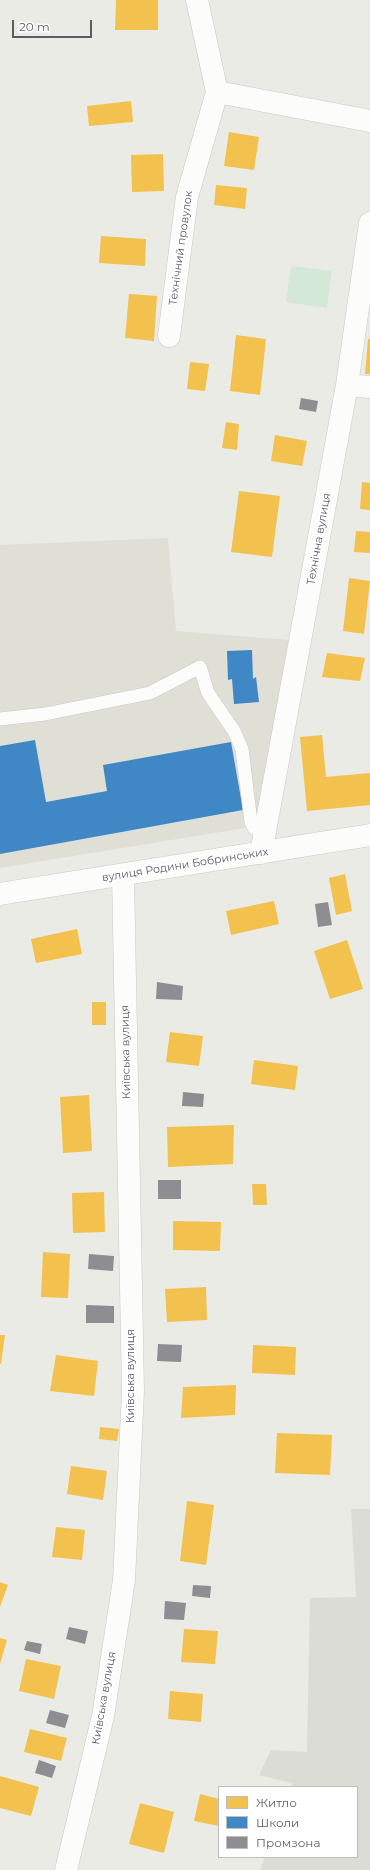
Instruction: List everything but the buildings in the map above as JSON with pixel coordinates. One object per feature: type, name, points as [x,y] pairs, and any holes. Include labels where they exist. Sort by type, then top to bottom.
[{"type":"street","name":"Технічний провулок","points":[[169,336],[187,197],[217,92],[196,0]]},
{"type":"street","points":[[217,92],[370,120]]},
{"type":"street","name":"Технічна вулиця","points":[[261,853],[347,384],[370,223]]},
{"type":"street","points":[[347,384],[370,387]]},
{"type":"street","name":"вулиця Родини Бобринських","points":[[0,894],[370,835]]},
{"type":"street","name":"Київська вулиця","points":[[66,1870],[103,1716],[124,1580],[133,1391],[122,875]]},
{"type":"lane","points":[[0,719],[45,714],[150,693],[200,667],[208,693],[234,731],[242,749],[251,822],[254,828],[266,829]]},
{"type":"shaded area","points":[[168,538],[176,631],[289,640],[258,822],[245,822],[245,828],[0,868],[0,545]]},
{"type":"shaded area","points":[[351,1509],[370,1509],[370,1870],[260,1870],[265,1858],[358,1858],[358,1786],[291,1786],[292,1783],[259,1775],[271,1750],[307,1752],[310,1598],[356,1597]]},
{"type":"green space","points":[[291,266],[332,271],[327,308],[286,302]]}]
